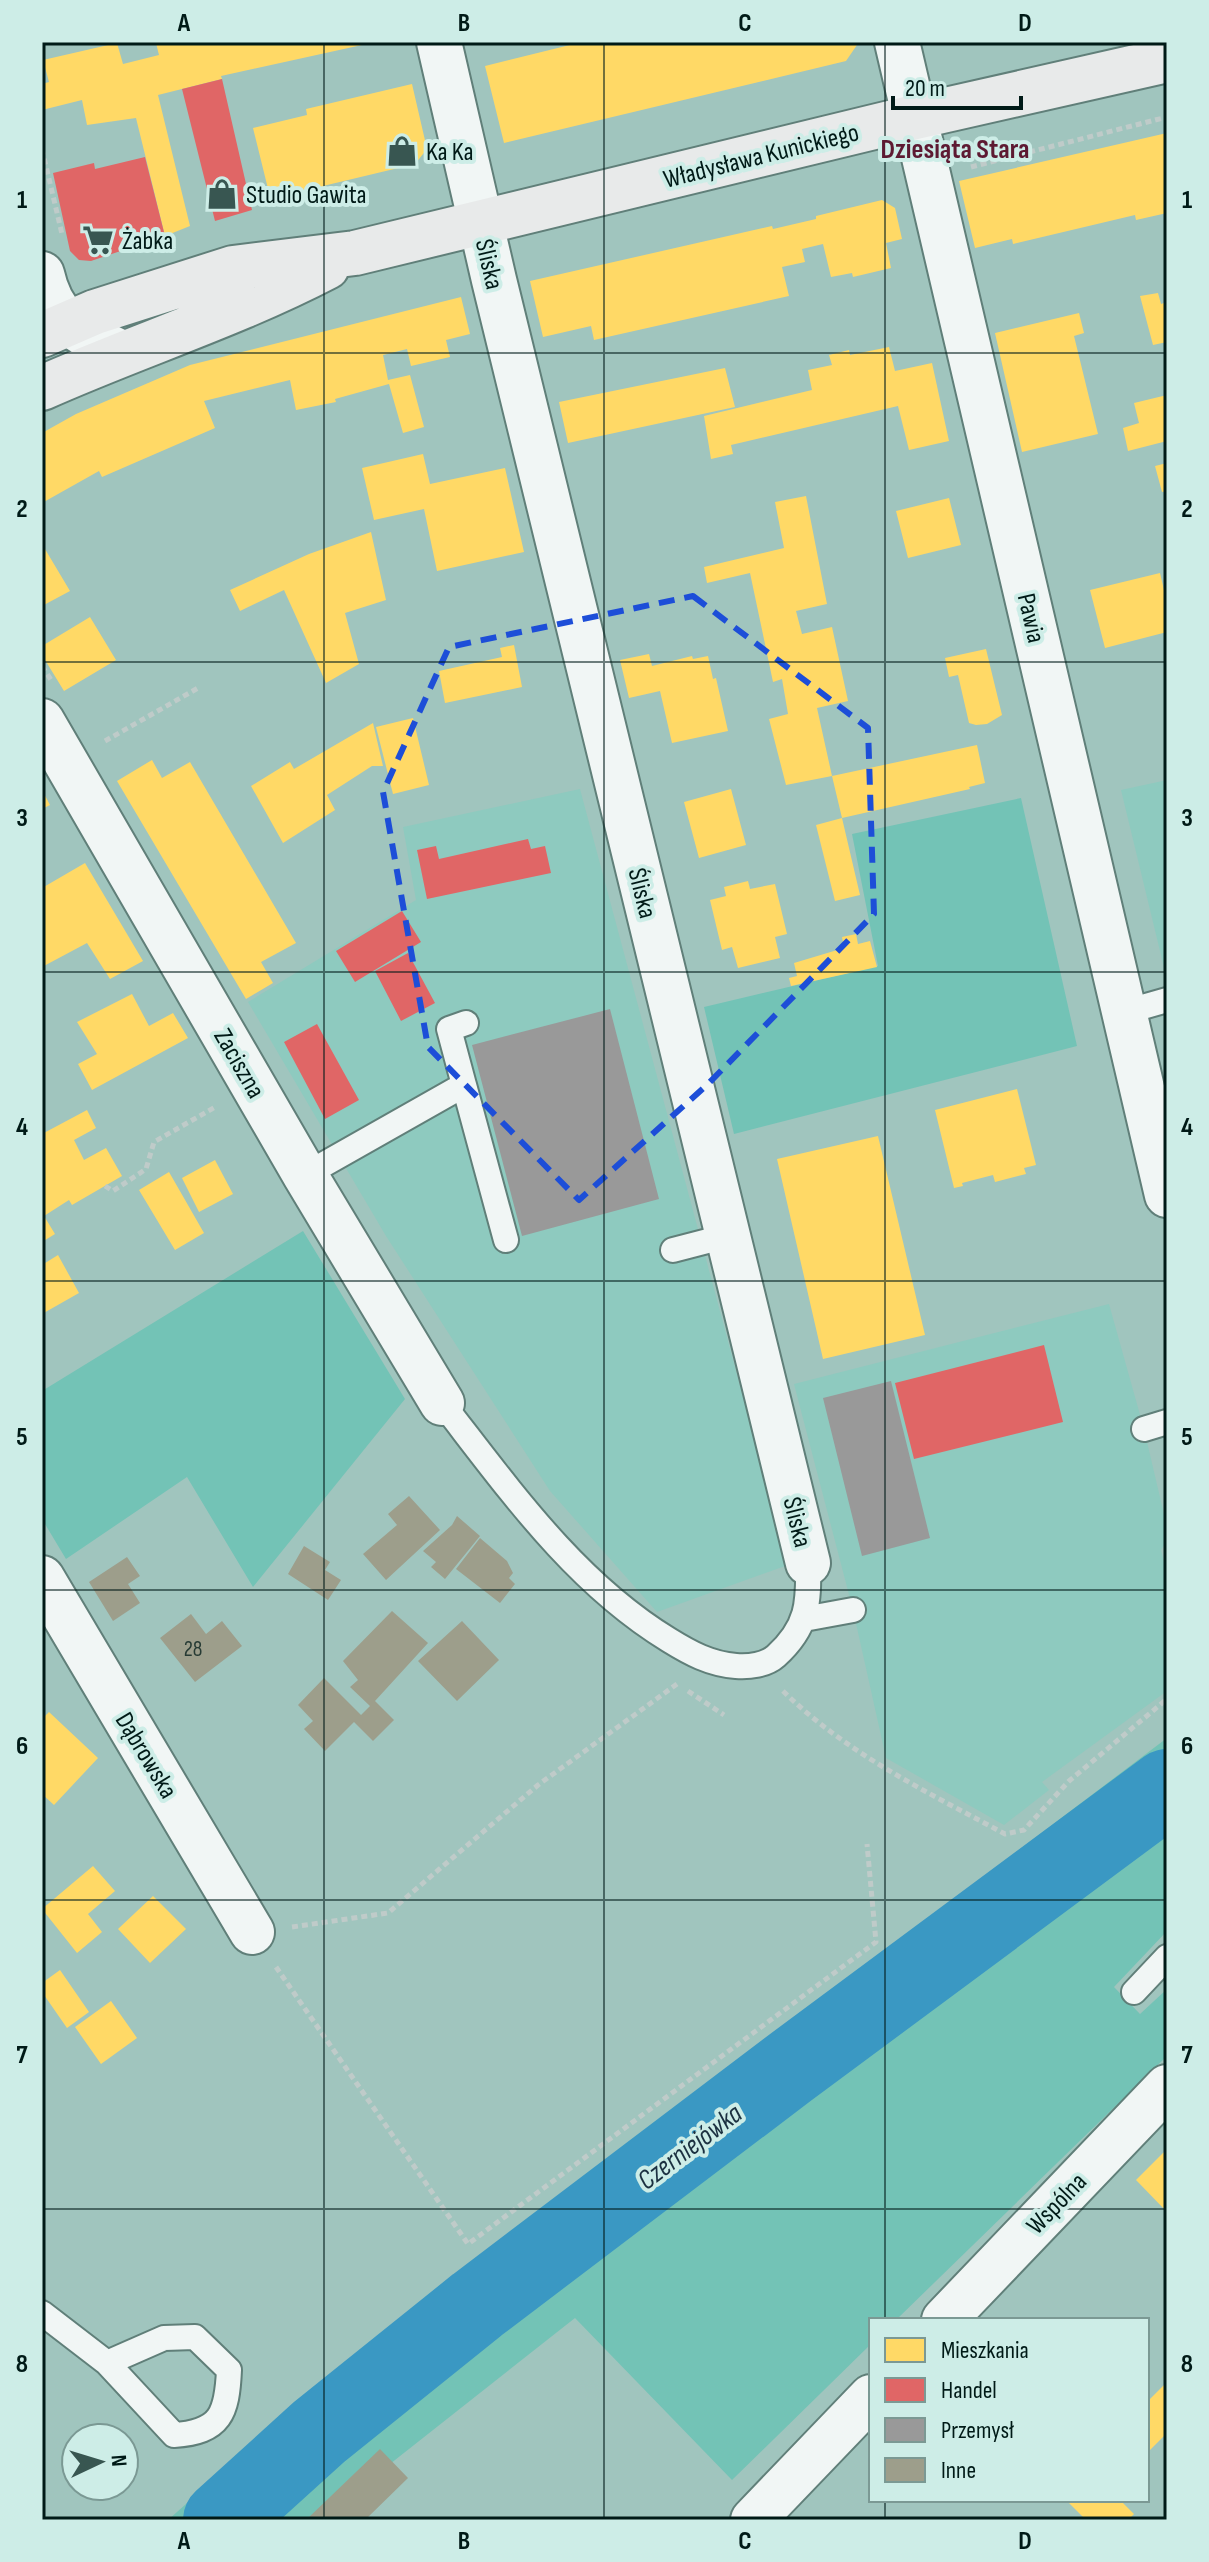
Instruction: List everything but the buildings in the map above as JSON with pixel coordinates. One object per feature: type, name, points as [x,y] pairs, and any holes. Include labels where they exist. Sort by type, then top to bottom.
[{"type":"main road","name":"Władysława Kunickiego","points":[[54,329],[233,268],[355,253],[915,117],[1167,60]]},
{"type":"main road","name":"Władysława Kunickiego","points":[[42,388],[122,353],[280,292],[355,253]]},
{"type":"street","name":"Śliska","points":[[439,42],[808,1563]]},
{"type":"street","name":"Pawia","points":[[897,42],[1167,1195]]},
{"type":"street","points":[[42,274],[54,329],[122,353]]},
{"type":"street","name":"Zaciszna","points":[[42,721],[305,1175],[442,1403]]},
{"type":"street","name":"Dąbrowska","points":[[42,1578],[252,1932]]},
{"type":"street","name":"Wspólna","points":[[946,2318],[1167,2087]]},
{"type":"street","points":[[753,2520],[869,2399]]},
{"type":"lane","points":[[1125,1012],[1167,1000]]},
{"type":"lane","points":[[466,1023],[449,1029],[506,1240]]},
{"type":"lane","points":[[305,1175],[464,1085]]},
{"type":"lane","points":[[673,1250],[727,1236]]},
{"type":"lane","points":[[442,1403],[560,1549],[603,1592],[647,1627],[688,1652],[718,1665],[747,1667],[771,1660],[788,1645],[804,1619],[809,1595],[808,1563]]},
{"type":"lane","points":[[804,1619],[853,1610]]},
{"type":"lane","points":[[1134,1992],[1167,1957]]},
{"type":"lane","points":[[42,2313],[107,2363],[174,2435],[198,2434],[220,2418],[228,2401],[229,2370],[195,2337],[164,2338],[107,2363]]},
{"type":"path","points":[[968,167],[1167,117]]},
{"type":"path","points":[[42,149],[62,235]]},
{"type":"path","points":[[105,741],[198,688]]},
{"type":"path","points":[[105,1186],[113,1191],[146,1169],[154,1142],[219,1105]]},
{"type":"path","points":[[756,1665],[807,1715],[873,1763],[1005,1834],[1024,1830],[1069,1781],[1167,1699]]},
{"type":"path","points":[[724,1715],[677,1684],[538,1785],[388,1913],[252,1932],[468,2244],[876,1942],[867,1844]]},
{"type":"highlighted area","points":[[693,596],[868,728],[874,914],[708,1084],[579,1200],[428,1047],[383,792],[449,647]]},
{"type":"shaded area","points":[[1167,780],[1167,980],[1121,790]]},
{"type":"shaded area","points":[[580,789],[788,1565],[657,1612],[550,1491],[386,1236],[248,1002],[416,900],[403,827]]},
{"type":"shaded area","points":[[1021,798],[1077,1046],[734,1134],[704,1007],[878,966],[852,834]]},
{"type":"shaded area","points":[[303,1231],[405,1399],[253,1587],[187,1477],[66,1559],[42,1519],[42,1391]]},
{"type":"shaded area","points":[[1109,1304],[1144,1429],[1167,1527],[1167,1540],[1161,1550],[1167,1575],[1167,1691],[1042,1782],[1049,1790],[1004,1825],[886,1758],[853,1610],[794,1384]]},
{"type":"shaded area","points":[[1167,1738],[1167,1931],[1114,1987],[1140,2014],[1167,1989],[1167,2056],[898,2318],[869,2318],[869,2346],[732,2480],[575,2318],[319,2520],[168,2520],[294,2408],[502,2241]]},
{"type":"waterway","name":"Czerniejówka","points":[[222,2520],[319,2432],[477,2305],[1167,1788]]},
{"type":"place","name":"Ka Ka","points":[[402,151]]},
{"type":"place","name":"Studio Gawita","points":[[222,194]]},
{"type":"place","name":"Żabka","points":[[98,240]]},
{"type":"district","name":"Dziesiąta Stara","points":[[955,148]]}]
